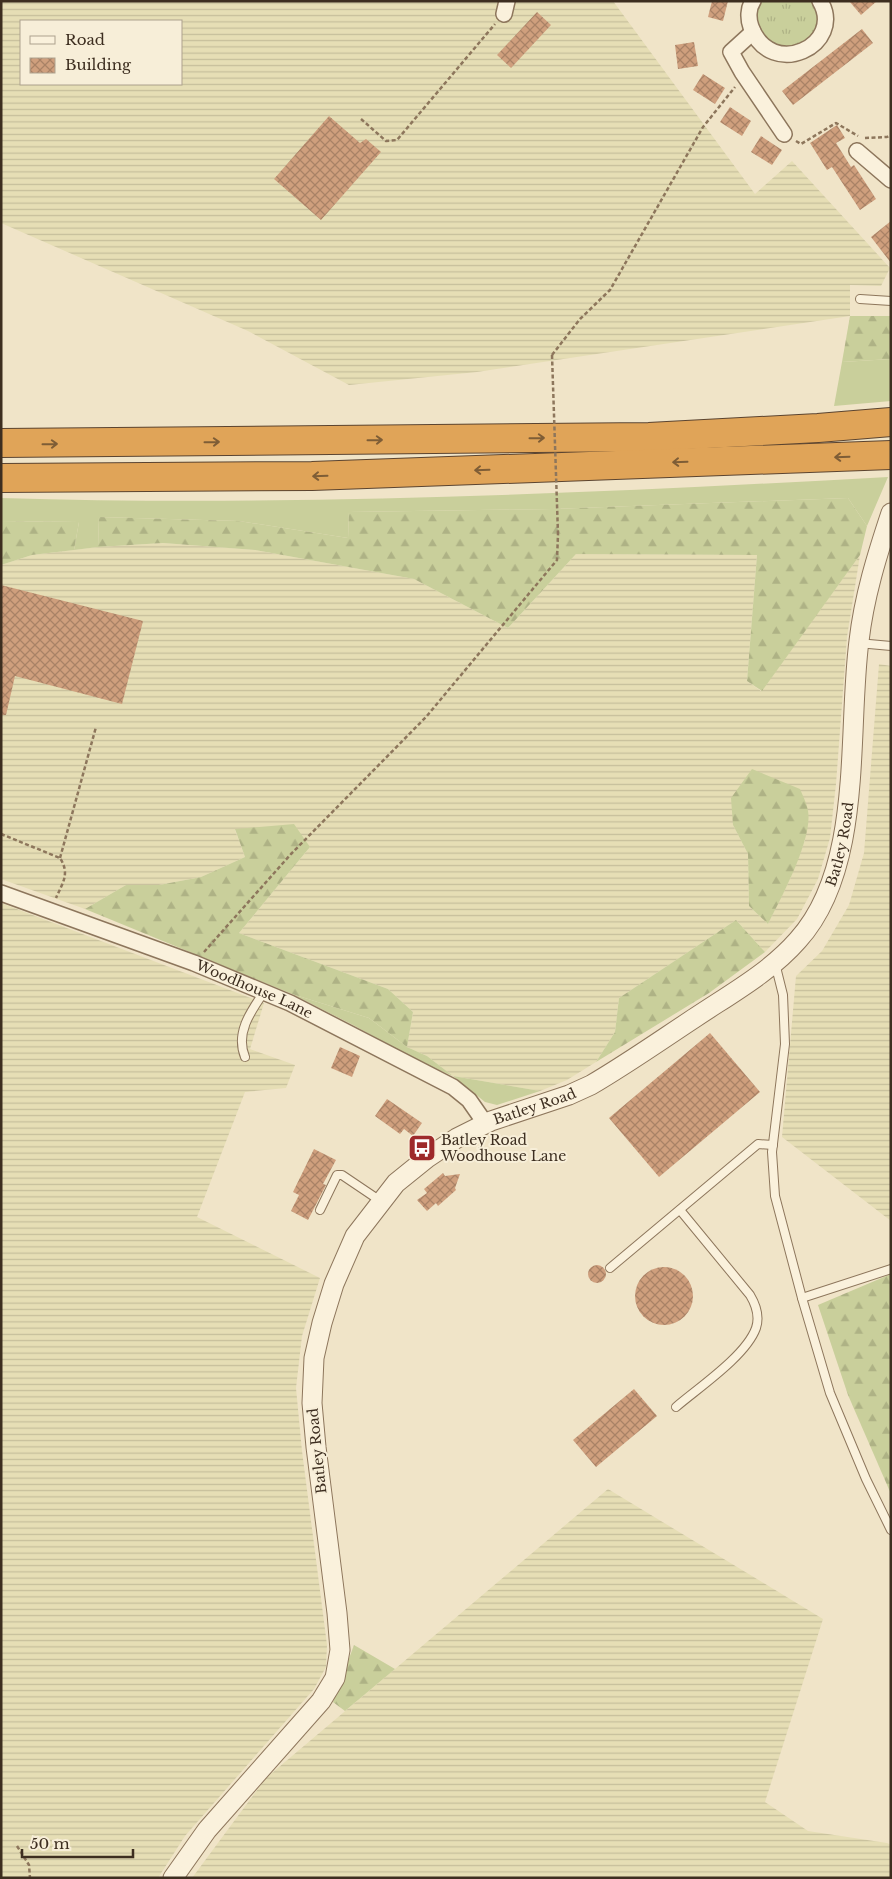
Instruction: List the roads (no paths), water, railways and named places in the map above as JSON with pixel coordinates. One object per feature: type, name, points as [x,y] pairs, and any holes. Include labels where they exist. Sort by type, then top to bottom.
[{"type":"highway","points":[[1,443],[649,437],[891,422]]},
{"type":"highway","points":[[1,478],[312,476],[891,456]]},
{"type":"street","points":[[753,1],[748,19],[757,40],[771,52],[785,55],[802,53],[813,46],[821,36],[825,21],[823,6],[820,1]]},
{"type":"street","points":[[753,32],[731,52],[742,72],[784,134]]},
{"type":"street","points":[[857,151],[891,180]]},
{"type":"street","name":"Batley Road","points":[[173,1878],[207,1830],[321,1701],[335,1678],[340,1650],[312,1403],[314,1358],[334,1284],[355,1236],[396,1183],[427,1158],[457,1138],[485,1123],[569,1095],[591,1085],[769,969],[799,939],[821,908],[837,867],[845,828],[858,643],[863,608],[874,563],[891,513]]},
{"type":"street","name":"Woodhouse Lane","points":[[1,893],[194,963],[290,1003],[453,1087],[469,1100],[485,1123]]},
{"type":"lane","points":[[860,299],[891,301]]},
{"type":"lane","points":[[858,643],[891,646]]},
{"type":"lane","points":[[775,963],[783,994],[785,1044],[772,1152],[775,1196],[830,1393],[866,1479],[891,1530]]},
{"type":"lane","points":[[245,1057],[241,1043],[245,1026],[251,1012],[264,992]]},
{"type":"lane","points":[[610,1268],[758,1144],[773,1145]]},
{"type":"lane","points":[[320,1210],[337,1175],[342,1175],[382,1202]]},
{"type":"lane","points":[[676,1407],[734,1359],[751,1338],[756,1328],[758,1316],[756,1305],[750,1295],[680,1210]]},
{"type":"lane","points":[[802,1298],[891,1269]]},
{"type":"place","name":"Batley Road Woodhouse Lane","points":[[422,1148]]}]
